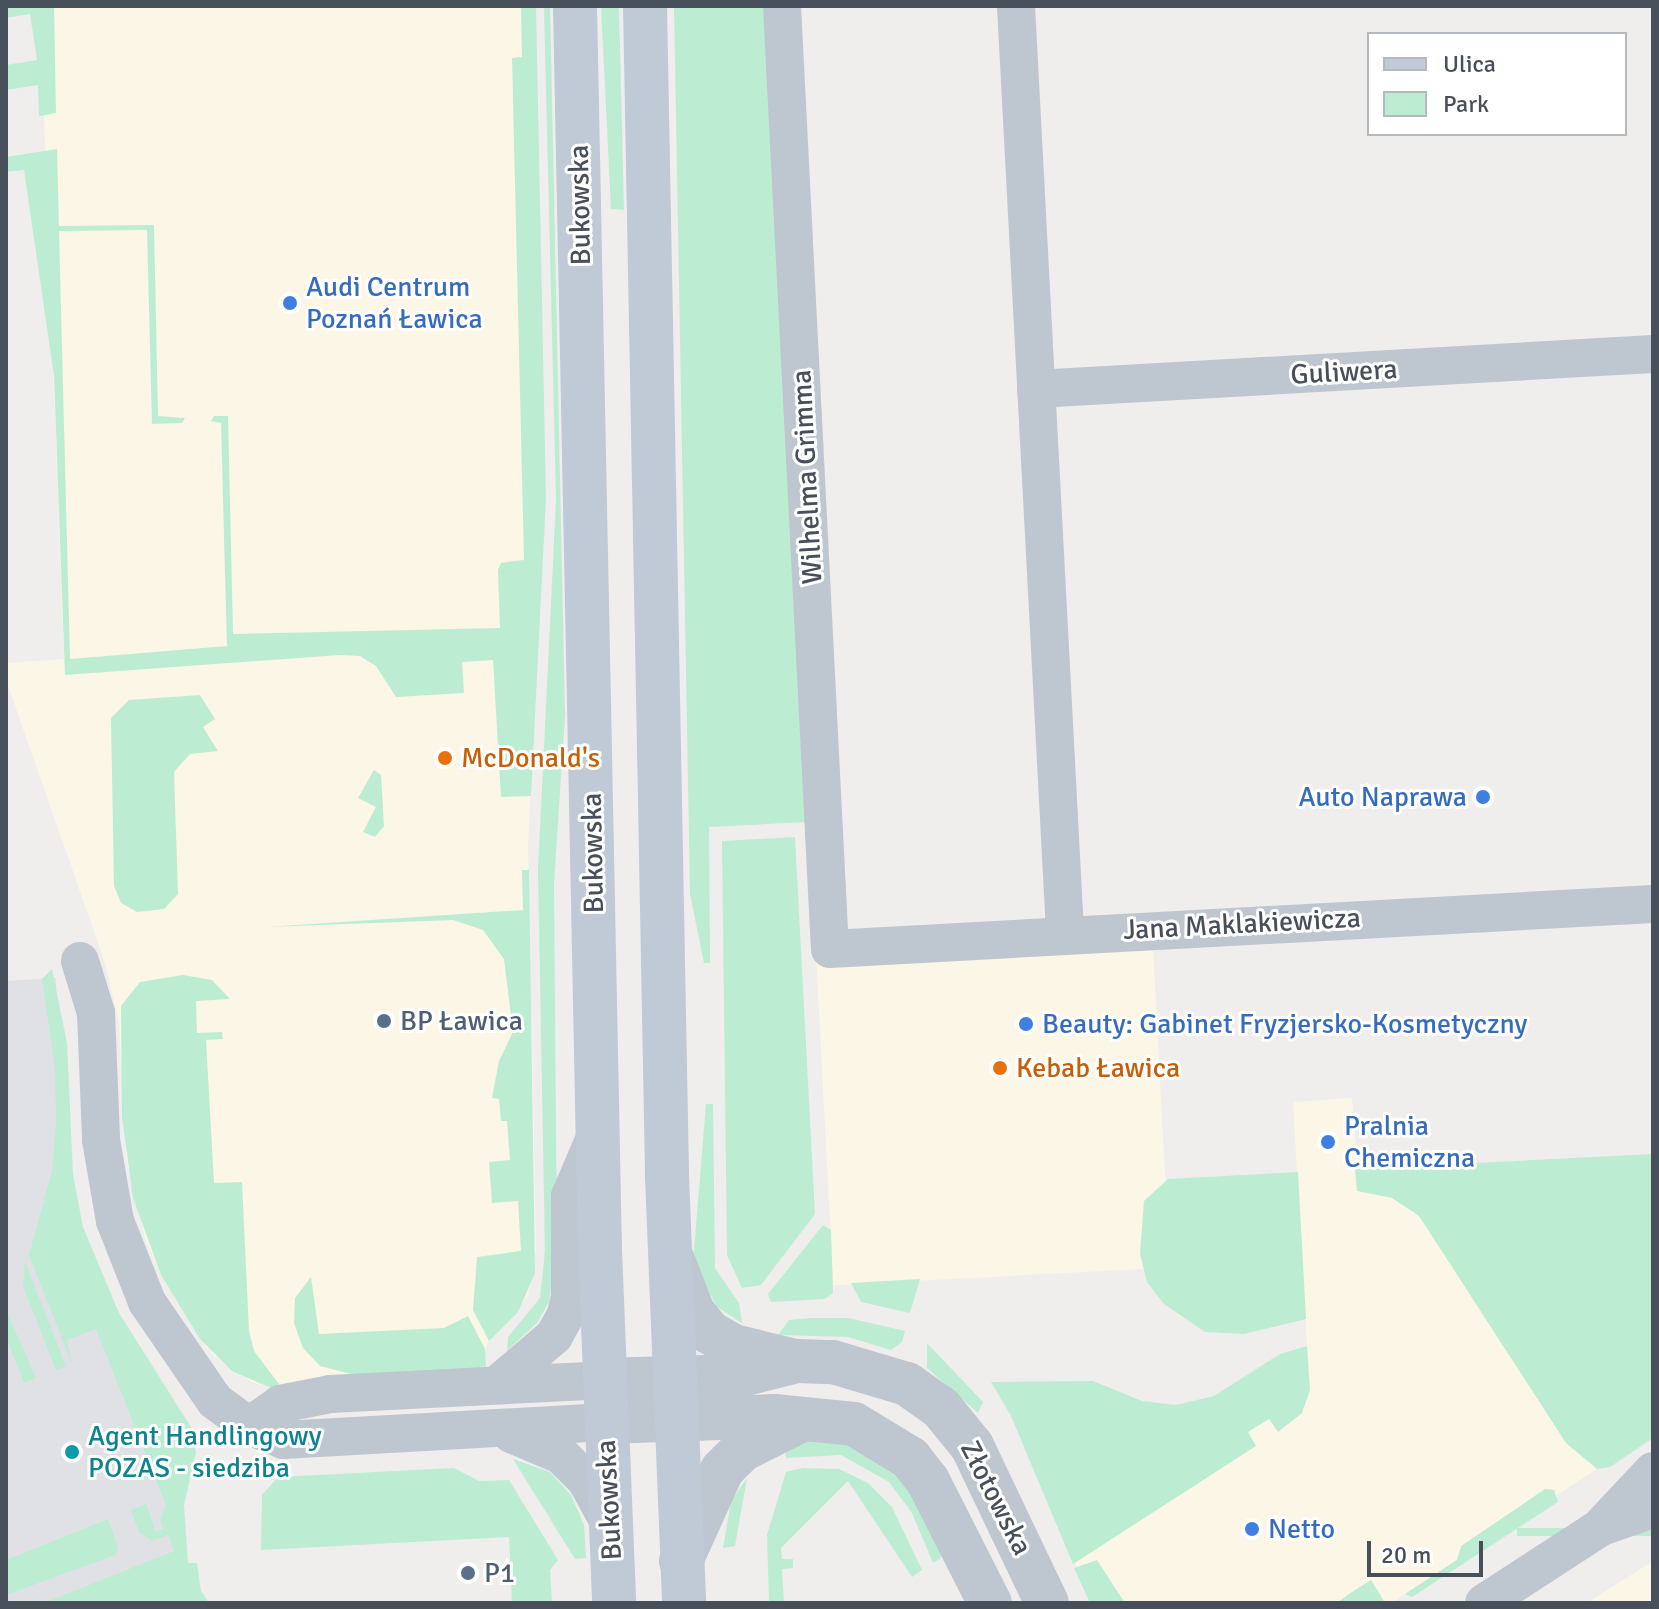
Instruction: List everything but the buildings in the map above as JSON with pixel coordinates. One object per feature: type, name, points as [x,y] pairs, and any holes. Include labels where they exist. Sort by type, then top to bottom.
[{"type":"main road","name":"Bukowska","points":[[575,6],[597,1133],[604,1401],[614,1603]]},
{"type":"main road","points":[[645,6],[669,1253],[682,1582]]},
{"type":"street","name":"Wilhelma Grimma","points":[[782,6],[830,949]]},
{"type":"street","points":[[1016,6],[1065,933]]},
{"type":"street","name":"Guliwera","points":[[1036,389],[1653,354]]},
{"type":"street","name":"Jana Maklakiewicza","points":[[830,949],[1065,933],[1653,904]]},
{"type":"street","points":[[80,961],[98,1029],[104,1170],[133,1274],[198,1382],[249,1426],[298,1440],[500,1431],[604,1401]]},
{"type":"street","points":[[498,1384],[554,1336],[566,1314],[570,1296],[570,1196],[597,1133]]},
{"type":"street","name":"Złotowska","points":[[669,1253],[693,1312],[709,1332],[733,1346],[797,1361],[862,1366],[907,1384],[941,1408],[987,1471],[1047,1603]]},
{"type":"street","name":"Złotowska","points":[[675,1398],[738,1376],[797,1361]]},
{"type":"street","points":[[249,1426],[280,1404],[301,1398],[498,1384],[604,1401]]},
{"type":"street","name":"Złotowska","points":[[604,1401],[675,1398],[854,1424],[910,1458],[945,1510],[990,1603]]},
{"type":"street","points":[[682,1582],[722,1470],[742,1450],[809,1417]]},
{"type":"street","points":[[500,1431],[536,1441],[561,1455],[586,1480],[610,1524]]},
{"type":"street","points":[[1601,1527],[1653,1471]]},
{"type":"street","points":[[1484,1603],[1601,1527],[1653,1509]]},
{"type":"shaded area","points":[[40,6],[524,6],[529,560],[508,561],[498,571],[500,628],[539,627],[528,843],[536,1250],[528,1296],[489,1341],[483,1355],[486,1367],[273,1389],[252,1382],[215,1357],[200,1339],[161,1275],[145,1238],[126,1159],[119,1022],[104,960],[6,680],[6,663],[64,659]]},
{"type":"shaded area","points":[[1153,946],[1170,1268],[833,1285],[816,964]]},
{"type":"shaded area","points":[[56,978],[61,1198],[177,1503],[181,1603],[6,1603],[6,981]]},
{"type":"shaded area","points":[[1352,1098],[1358,1168],[1400,1167],[1597,1469],[1391,1603],[1092,1603],[1054,1513],[1307,1345],[1293,1102]]},
{"type":"shaded area","points":[[1653,1561],[1653,1603],[1587,1603]]},
{"type":"green space","points":[[6,6],[54,6],[56,113],[39,116],[38,85],[6,90],[6,65],[37,60],[30,14],[6,18]]},
{"type":"green space","points":[[521,6],[536,6],[546,498],[531,796],[501,797],[493,660],[462,662],[464,693],[396,697],[376,666],[360,656],[65,675],[54,376],[24,170],[6,172],[6,157],[57,149],[59,226],[154,225],[158,416],[185,418],[182,423],[152,424],[147,230],[59,231],[70,659],[227,646],[221,423],[211,421],[214,416],[228,416],[233,634],[500,628],[498,570],[501,563],[524,560],[512,58],[522,57]]},
{"type":"green space","points":[[544,6],[550,6],[565,715],[554,884],[557,1248],[549,1302],[537,1323],[507,1351],[508,1337],[540,1298],[545,1251],[538,870],[556,500]]},
{"type":"green space","points":[[601,6],[619,6],[624,210],[611,209]]},
{"type":"green space","points":[[674,6],[766,6],[809,822],[709,827],[710,963],[704,963],[690,894]]},
{"type":"green space","points":[[200,695],[215,719],[203,727],[218,751],[190,754],[174,772],[178,894],[164,909],[137,912],[121,903],[114,886],[111,718],[129,700]]},
{"type":"green space","points":[[374,770],[381,775],[384,826],[375,837],[363,832],[376,807],[358,798]]},
{"type":"green space","points":[[795,837],[815,1214],[761,1285],[742,1288],[727,1255],[722,841]]},
{"type":"green space","points":[[522,870],[529,870],[535,1273],[518,1312],[489,1341],[473,1310],[477,1257],[521,1251],[518,1201],[492,1203],[489,1162],[510,1160],[507,1121],[501,1121],[499,1099],[492,1098],[499,1061],[513,1032],[504,959],[483,930],[453,920],[267,927],[523,910]]},
{"type":"green space","points":[[52,969],[67,1043],[73,1174],[83,1227],[119,1313],[191,1427],[196,1453],[184,1505],[188,1563],[197,1563],[201,1591],[209,1603],[44,1603],[174,1551],[168,1535],[152,1541],[139,1532],[131,1510],[146,1504],[156,1532],[163,1529],[160,1520],[166,1505],[96,1329],[67,1340],[72,1364],[29,1255],[52,1171],[56,1121],[55,1068],[42,979]]},
{"type":"green space","points":[[183,975],[212,980],[230,999],[196,1001],[197,1033],[222,1032],[223,1039],[206,1040],[214,1183],[242,1182],[249,1331],[254,1351],[279,1384],[273,1389],[232,1371],[200,1339],[161,1275],[133,1198],[122,1117],[121,1006],[140,982]]},
{"type":"green space","points":[[706,1104],[713,1104],[715,1268],[739,1303],[742,1323],[717,1307],[693,1262]]},
{"type":"green space","points":[[1653,1154],[1653,1438],[1610,1467],[1597,1469],[1566,1443],[1419,1216],[1392,1198],[1357,1191],[1355,1169]]},
{"type":"green space","points":[[1298,1172],[1306,1319],[1244,1334],[1205,1332],[1164,1304],[1147,1282],[1140,1254],[1144,1201],[1168,1179]]},
{"type":"green space","points":[[823,1225],[831,1230],[833,1293],[825,1299],[771,1302],[768,1294]]},
{"type":"green space","points":[[25,1262],[66,1366],[56,1370],[23,1286]]},
{"type":"green space","points":[[311,1277],[319,1334],[444,1328],[468,1316],[485,1349],[486,1367],[428,1375],[351,1374],[320,1366],[303,1348],[294,1323],[295,1298]]},
{"type":"green space","points":[[920,1279],[910,1313],[861,1302],[851,1283]]},
{"type":"green space","points":[[6,1310],[36,1378],[24,1383],[6,1337]]},
{"type":"green space","points":[[849,1318],[905,1331],[902,1342],[891,1350],[848,1337],[778,1335],[789,1320]]},
{"type":"green space","points":[[927,1343],[983,1402],[978,1413],[927,1368]]},
{"type":"green space","points":[[1307,1346],[1310,1390],[1302,1413],[1278,1432],[1269,1419],[1248,1432],[1256,1446],[1073,1564],[1011,1416],[991,1382],[1093,1381],[1142,1401],[1176,1405],[1214,1396],[1280,1354]]},
{"type":"green space","points":[[801,1441],[846,1441],[906,1479],[943,1552],[940,1559],[933,1563],[912,1513],[889,1482],[841,1455],[786,1458],[785,1446]]},
{"type":"green space","points":[[513,1459],[550,1472],[571,1495],[584,1525],[586,1558],[575,1559]]},
{"type":"green space","points":[[454,1468],[479,1481],[509,1480],[558,1560],[550,1570],[552,1603],[512,1603],[509,1537],[261,1550],[262,1495],[278,1477]]},
{"type":"green space","points":[[803,1468],[839,1469],[868,1483],[892,1507],[922,1570],[912,1577],[848,1481],[781,1548],[782,1559],[793,1559],[793,1568],[782,1569],[784,1603],[769,1603],[767,1535],[786,1472]]},
{"type":"green space","points":[[747,1478],[735,1546],[723,1548],[731,1501]]},
{"type":"green space","points":[[1545,1489],[1554,1490],[1558,1502],[1412,1597],[1405,1594],[1457,1560],[1461,1546]]},
{"type":"green space","points":[[108,1519],[118,1547],[115,1555],[6,1595],[6,1560]]},
{"type":"green space","points":[[1517,1528],[1653,1528],[1653,1536],[1517,1536]]},
{"type":"green space","points":[[1097,1560],[1125,1603],[1090,1603],[1074,1568]]},
{"type":"green space","points":[[1371,1580],[1385,1603],[1337,1603],[1349,1594]]},
{"type":"place","name":"Audi Centrum Poznań Ławica","points":[[290,303]]},
{"type":"place","name":"McDonald's","points":[[445,758]]},
{"type":"place","name":"Auto Naprawa","points":[[1483,797]]},
{"type":"place","name":"BP Ławica","points":[[384,1021]]},
{"type":"place","name":"Beauty: Gabinet Fryzjersko-Kosmetyczny","points":[[1026,1024]]},
{"type":"place","name":"Kebab Ławica","points":[[1000,1068]]},
{"type":"place","name":"Pralnia Chemiczna","points":[[1328,1142]]},
{"type":"place","name":"Agent Handlingowy POZAS - siedziba","points":[[72,1452]]},
{"type":"place","name":"Netto","points":[[1252,1529]]},
{"type":"place","name":"P1","points":[[468,1573]]}]
